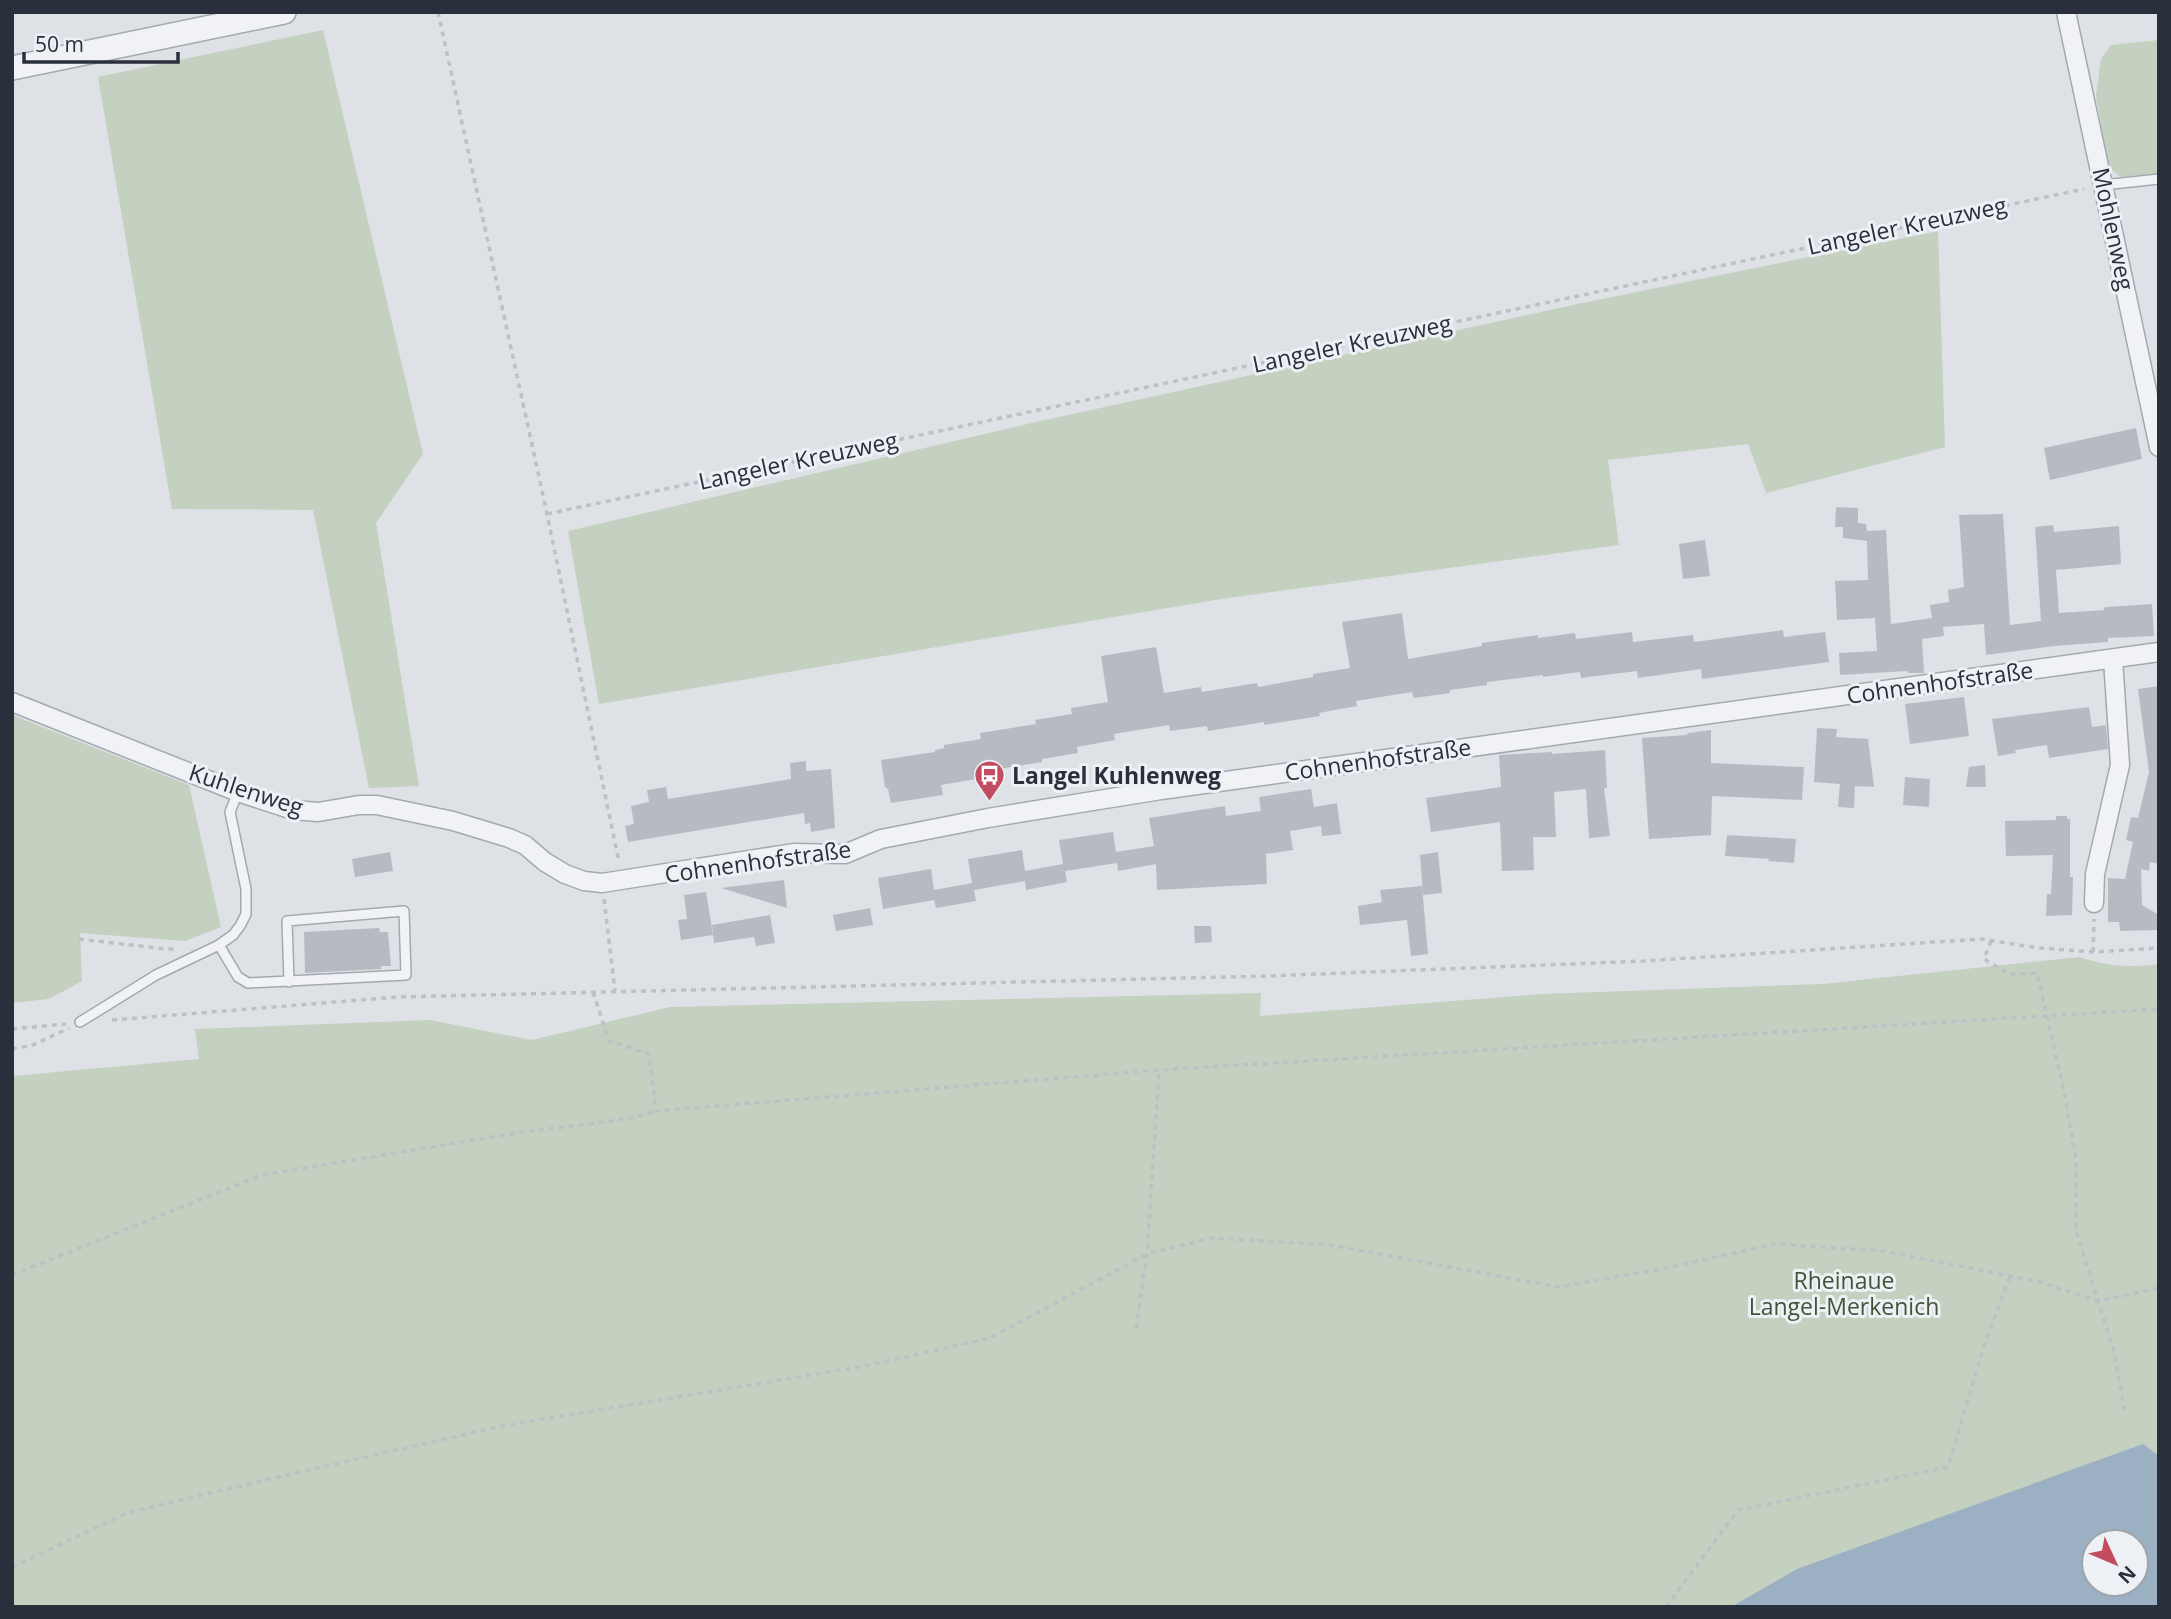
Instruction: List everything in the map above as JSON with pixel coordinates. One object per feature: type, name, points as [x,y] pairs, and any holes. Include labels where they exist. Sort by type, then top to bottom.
[{"type":"street","points":[[12,68],[207,24],[284,12]]},
{"type":"street","name":"Mohlenweg","points":[[2066,12],[2159,447]]},
{"type":"street","name":"Cohnenhofstraße","points":[[602,883],[794,853],[845,854],[881,839],[988,818],[1161,790],[2159,652]]},
{"type":"street","points":[[2094,903],[2095,874],[2120,765],[2113,659]]},
{"type":"street","name":"Kuhlenweg","points":[[12,702],[238,792],[293,810],[318,813],[359,805],[377,805],[453,821],[525,845],[565,874],[584,881],[602,883]]},
{"type":"lane","points":[[2103,185],[2159,179]]},
{"type":"lane","points":[[80,1022],[156,975],[219,945],[240,926],[246,914],[246,889],[230,811],[238,792]]},
{"type":"lane","points":[[219,945],[238,977],[248,983],[289,982],[406,975],[404,911],[287,921],[289,982]]},
{"type":"path","points":[[438,12],[623,881]]},
{"type":"path","name":"Langeler Kreuzweg","points":[[547,514],[2103,185]]},
{"type":"path","points":[[602,883],[615,991]]},
{"type":"path","points":[[2093,952],[2094,903]]},
{"type":"path","points":[[79,939],[166,949],[179,948]]},
{"type":"path","points":[[12,1029],[398,997],[1268,976],[1644,961],[1981,939],[2039,948],[2093,952],[2159,948]]},
{"type":"path","points":[[1991,941],[1984,959],[2009,974],[2037,973],[2064,1091],[2076,1159],[2076,1231],[2114,1351],[2125,1414]]},
{"type":"path","points":[[593,992],[609,1041],[649,1054],[656,1111]]},
{"type":"path","points":[[12,1275],[262,1175],[516,1133],[627,1119],[656,1111],[1159,1070],[2159,1009]]},
{"type":"path","points":[[12,1049],[33,1045],[80,1022]]},
{"type":"path","points":[[1136,1328],[1147,1254],[1159,1070]]},
{"type":"path","points":[[12,1567],[127,1513],[261,1481],[502,1426],[866,1366],[990,1338],[1147,1254],[1212,1238],[1330,1245],[1558,1287],[1666,1268],[1775,1244],[1884,1251],[2039,1282],[2098,1301],[2159,1288]]},
{"type":"path","points":[[1667,1607],[1738,1510],[1948,1467],[1984,1346],[2010,1276]]},
{"type":"green space","points":[[323,30],[423,454],[376,523],[419,786],[369,788],[313,510],[172,509],[98,77]]},
{"type":"green space","points":[[2159,40],[2159,173],[2121,177],[2108,167],[2096,96],[2101,59],[2111,45]]},
{"type":"green space","points":[[1938,231],[1945,447],[1766,493],[1748,444],[1608,460],[1619,545],[1227,598],[599,704],[568,531],[1036,422],[1587,302]]},
{"type":"green space","points":[[12,715],[189,785],[221,927],[185,941],[80,933],[82,981],[49,999],[12,1003]]},
{"type":"green space","name":"Rheinaue Langel-Merkenich","points":[[2080,957],[2119,965],[2159,964],[2159,1607],[12,1607],[12,1076],[199,1059],[195,1029],[430,1020],[532,1040],[670,1007],[1261,993],[1260,1016],[1542,994],[1822,984]]},
{"type":"water","points":[[2143,1444],[2159,1456],[2159,1607],[1731,1607],[1797,1569]]},
{"type":"building","points":[[2136,428],[2142,459],[2050,480],[2044,448]]},
{"type":"building","points":[[1836,507],[1858,508],[1858,523],[1866,524],[1867,531],[1886,530],[1891,624],[1932,618],[1930,605],[1949,602],[1948,590],[1964,587],[1959,515],[2003,514],[2010,625],[2041,621],[2035,527],[2053,525],[2054,532],[2119,526],[2121,564],[2056,570],[2059,613],[2152,604],[2154,636],[2108,638],[2108,642],[1986,655],[1984,624],[1943,627],[1944,636],[1922,639],[1924,673],[1907,671],[1840,675],[1839,653],[1877,651],[1875,618],[1837,620],[1835,581],[1868,580],[1867,541],[1843,538],[1843,527],[1835,527]]},
{"type":"building","points":[[1705,540],[1710,576],[1683,579],[1679,544]]},
{"type":"building","points":[[1402,613],[1408,659],[1482,646],[1482,643],[1538,635],[1538,638],[1575,633],[1576,639],[1632,632],[1633,642],[1693,635],[1694,642],[1783,630],[1784,637],[1825,632],[1829,662],[1702,679],[1701,669],[1638,678],[1637,671],[1581,678],[1580,672],[1487,682],[1487,685],[1450,690],[1450,693],[1414,698],[1412,692],[1356,701],[1357,706],[1319,713],[1320,716],[1264,725],[1264,722],[1208,731],[1207,726],[1170,731],[1169,725],[1114,734],[1115,740],[1077,747],[1078,753],[987,771],[988,777],[941,785],[943,795],[891,803],[888,789],[885,787],[881,760],[935,752],[944,748],[944,745],[981,739],[980,733],[1036,724],[1035,720],[1072,714],[1071,708],[1108,702],[1101,656],[1156,647],[1164,693],[1201,687],[1202,692],[1257,683],[1258,687],[1350,668],[1342,622]]},
{"type":"building","points":[[2159,686],[2159,864],[2150,862],[2149,871],[2141,869],[2142,905],[2159,915],[2159,930],[2120,931],[2119,922],[2108,922],[2108,878],[2125,879],[2133,842],[2126,840],[2131,817],[2138,818],[2149,772],[2138,689]]},
{"type":"building","points":[[1964,697],[1969,736],[1910,744],[1905,704]]},
{"type":"building","points":[[2089,707],[2092,727],[2106,725],[2108,749],[2049,758],[2047,745],[2015,750],[2016,753],[1998,756],[1992,719]]},
{"type":"building","points":[[1817,728],[1837,729],[1836,737],[1868,739],[1874,787],[1855,786],[1854,808],[1838,807],[1840,784],[1814,782]]},
{"type":"building","points":[[1711,730],[1711,763],[1804,767],[1802,800],[1712,796],[1711,835],[1649,839],[1642,738],[1687,735]]},
{"type":"building","points":[[1605,750],[1607,788],[1604,788],[1610,836],[1589,838],[1586,789],[1554,792],[1556,837],[1533,837],[1534,870],[1502,871],[1500,822],[1431,832],[1426,798],[1501,787],[1499,755]]},
{"type":"building","points":[[806,761],[806,771],[831,769],[835,828],[811,832],[810,823],[805,824],[804,813],[628,842],[625,826],[634,824],[631,806],[649,802],[647,790],[666,787],[668,799],[791,779],[790,763]]},
{"type":"building","points":[[1985,765],[1986,787],[1966,787],[1969,767]]},
{"type":"building","points":[[1905,777],[1930,779],[1929,807],[1903,805]]},
{"type":"building","points":[[1311,789],[1314,807],[1337,803],[1341,834],[1322,836],[1321,826],[1290,831],[1293,850],[1266,854],[1267,884],[1157,890],[1156,864],[1118,871],[1117,863],[1065,871],[1067,882],[1026,890],[1025,881],[974,890],[976,901],[936,908],[934,900],[883,909],[878,878],[931,869],[934,890],[972,883],[968,859],[1022,850],[1025,871],[1063,864],[1059,840],[1113,832],[1116,852],[1154,846],[1149,818],[1225,806],[1226,816],[1261,811],[1259,797]]},
{"type":"building","points":[[2056,816],[2067,816],[2067,819],[2070,819],[2072,915],[2046,916],[2047,894],[2051,894],[2053,855],[2006,856],[2005,821],[2056,820]]},
{"type":"building","points":[[1727,835],[1796,839],[1794,863],[1725,856]]},
{"type":"building","points":[[390,852],[393,871],[355,877],[352,859]]},
{"type":"building","points":[[1438,852],[1442,893],[1423,895],[1420,855]]},
{"type":"building","points":[[784,880],[787,908],[721,888]]},
{"type":"building","points":[[1422,886],[1428,954],[1411,956],[1407,920],[1360,925],[1358,906],[1382,902],[1380,890]]},
{"type":"building","points":[[706,892],[713,935],[681,940],[678,920],[687,919],[684,895]]},
{"type":"building","points":[[870,908],[873,925],[836,931],[833,915]]},
{"type":"building","points":[[770,915],[775,943],[756,946],[754,937],[714,943],[712,925]]},
{"type":"building","points":[[1194,926],[1211,926],[1212,942],[1195,943]]},
{"type":"building","points":[[379,928],[380,932],[388,932],[391,966],[381,966],[382,969],[305,973],[304,932]]},
{"type":"place","name":"Langel Kuhlenweg","points":[[989,803]]}]
